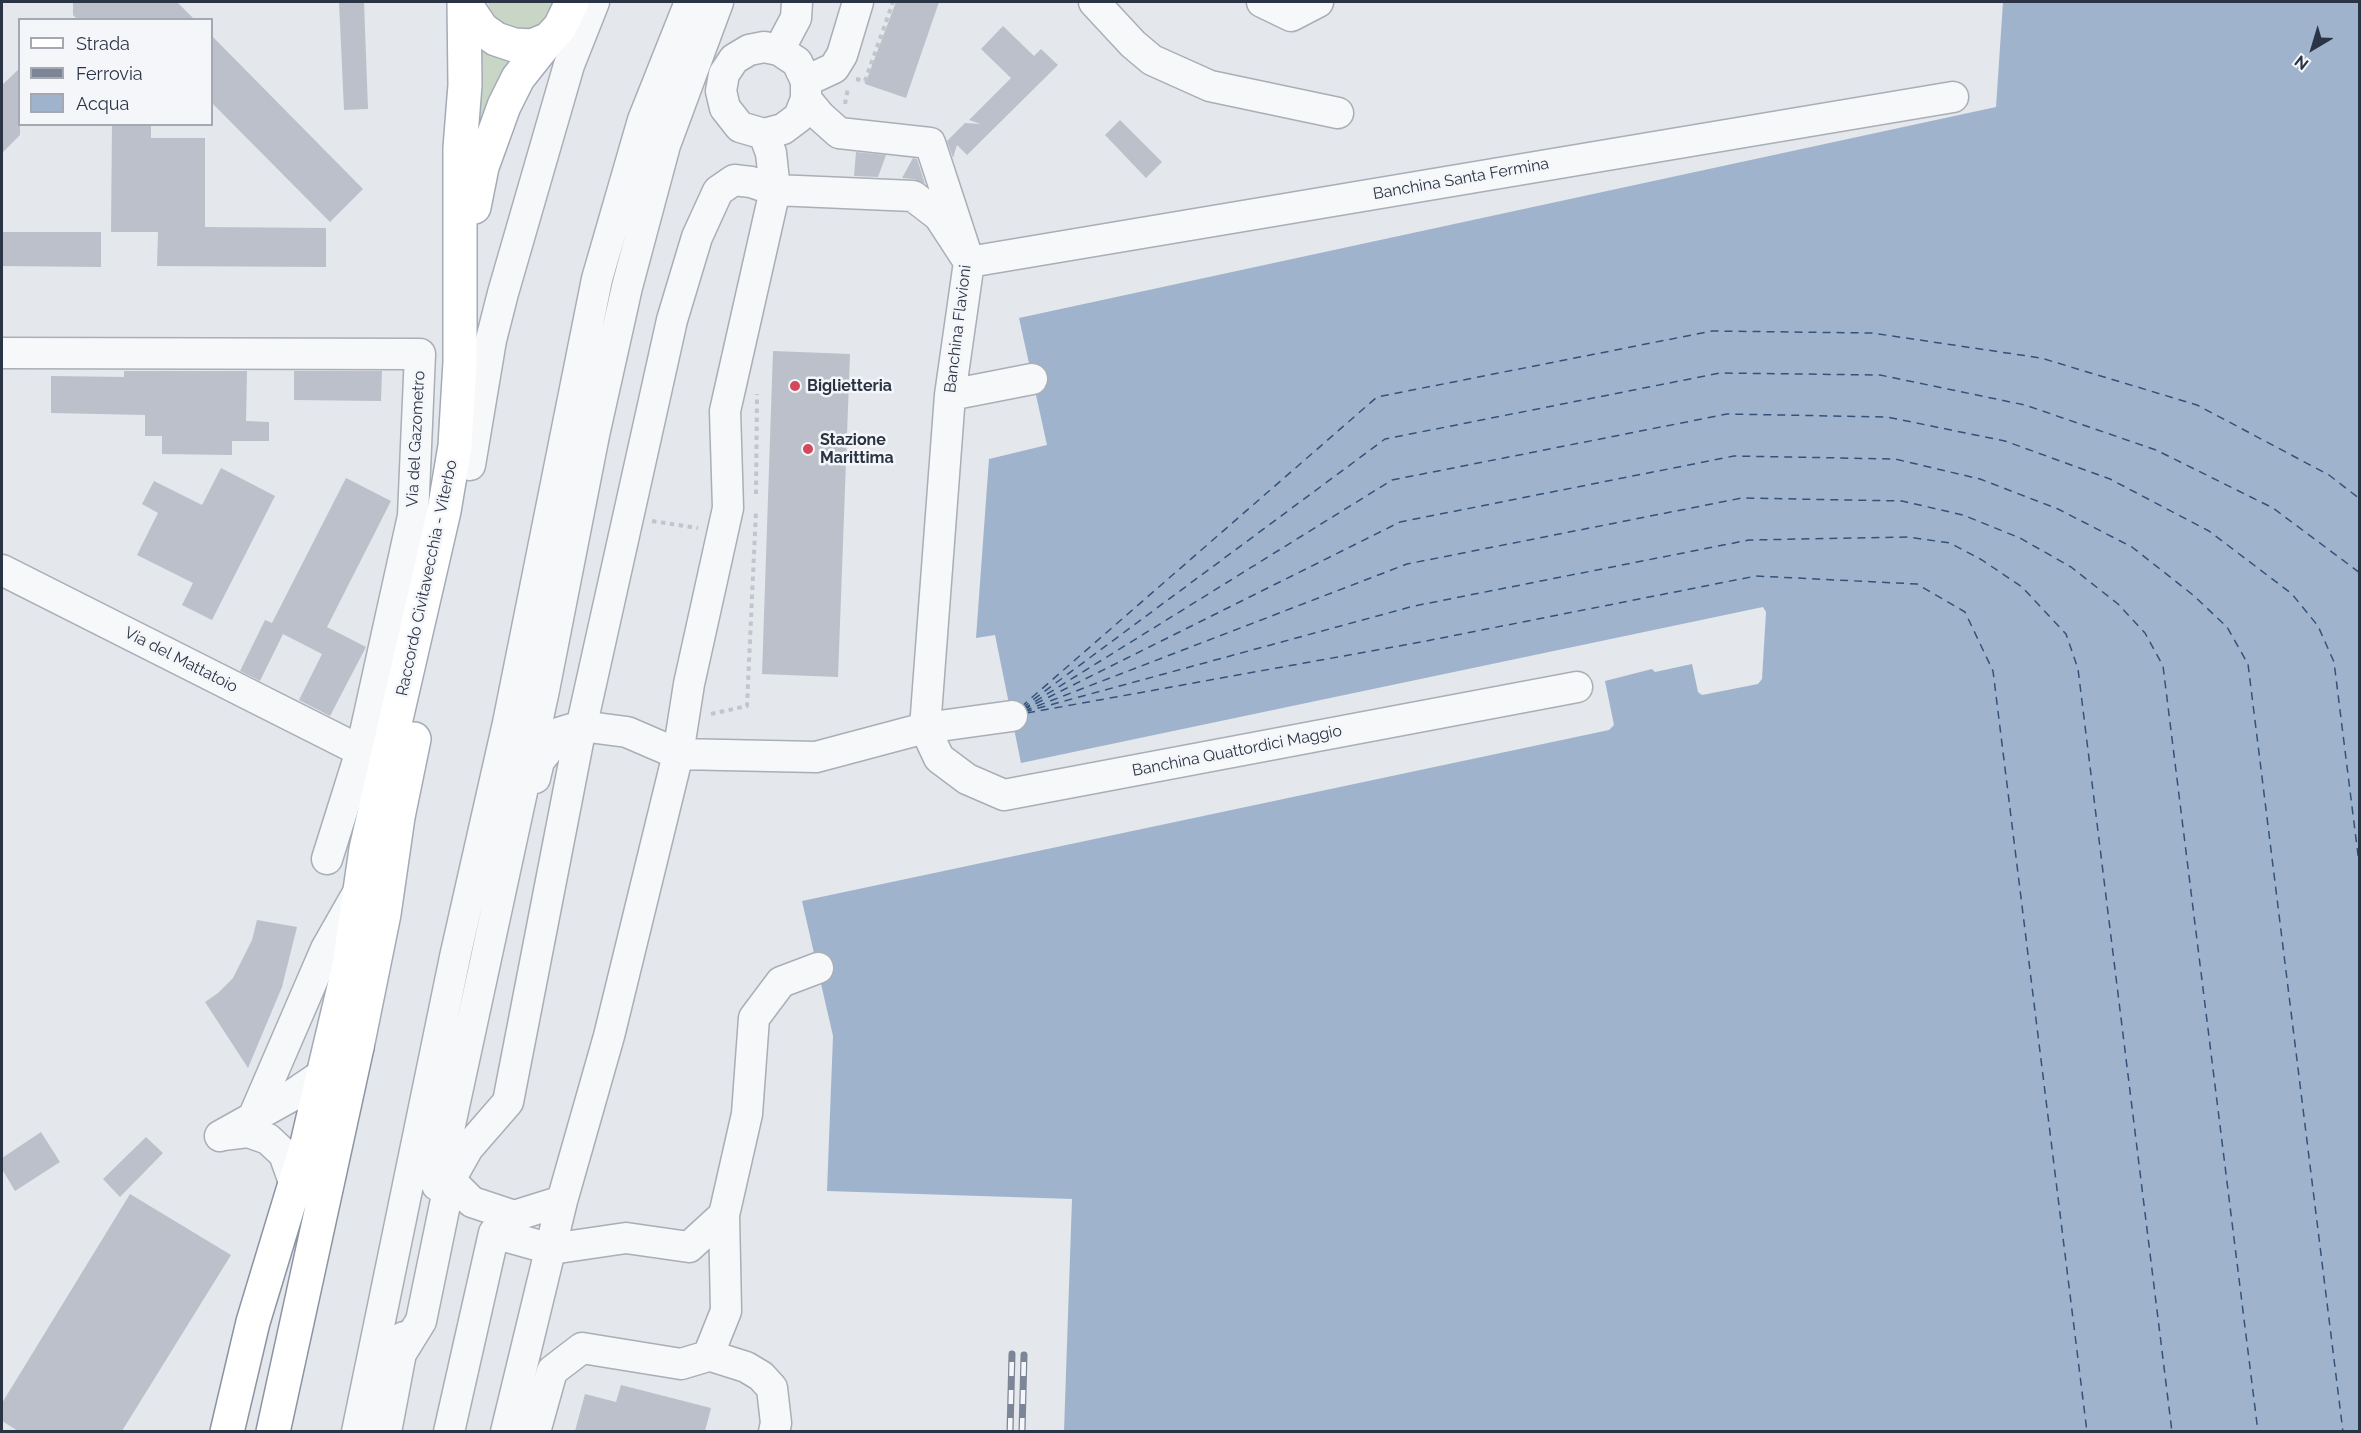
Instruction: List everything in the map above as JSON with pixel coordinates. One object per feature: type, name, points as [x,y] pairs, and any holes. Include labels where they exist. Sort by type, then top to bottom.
[{"type":"main road","name":"Raccordo Civitavecchia - Viterbo","points":[[227,1431],[253,1322],[295,1185],[349,966],[368,840],[444,511],[455,446],[460,362],[460,148],[465,85],[464,2]]},
{"type":"main road","points":[[464,2],[482,29],[496,39],[514,45],[532,46],[549,39]]},
{"type":"main road","name":"Raccordo Civitavecchia - Viterbo","points":[[273,1431],[357,1047],[384,914],[398,817],[462,516],[470,465],[473,219],[476,191],[490,139],[518,78],[560,27],[572,2]]},
{"type":"street","points":[[470,465],[491,340],[503,293],[569,65],[594,2]]},
{"type":"street","points":[[797,2],[796,18],[780,50],[764,47],[749,50],[734,59],[724,74],[721,91],[725,108],[741,127],[764,134],[783,129],[799,117],[806,90],[834,68],[842,55],[858,2]]},
{"type":"street","points":[[1094,2],[1133,44],[1152,60],[1210,86],[1338,113]]},
{"type":"street","points":[[1262,2],[1291,16],[1318,2]]},
{"type":"street","points":[[707,7],[749,50]]},
{"type":"street","points":[[386,1431],[400,1355],[445,1173],[489,946],[544,690],[594,435],[627,287],[665,145],[707,7]]},
{"type":"street","points":[[357,1431],[455,957],[508,723],[597,279],[643,120],[707,7]]},
{"type":"street","name":"Banchina Flavioni","points":[[780,50],[797,62],[806,90],[820,116],[839,133],[930,143],[969,262],[950,394],[925,728]]},
{"type":"street","name":"Banchina Santa Fermina","points":[[969,262],[1953,97]]},
{"type":"street","points":[[665,145],[687,119],[705,108],[725,108]]},
{"type":"street","points":[[506,1431],[562,1201],[609,1036],[678,754],[689,684],[728,508],[725,411],[775,190],[771,153],[764,134]]},
{"type":"street","points":[[445,1173],[508,1102],[581,726],[672,320],[697,237],[718,191],[734,180],[751,182],[775,190],[913,196],[939,216],[969,262]]},
{"type":"street","name":"Via del Gazometro","points":[[2,353],[420,354],[413,516],[361,751],[327,859]]},
{"type":"street","points":[[950,394],[1032,379]]},
{"type":"street","name":"Via del Mattatoio","points":[[2,570],[361,751]]},
{"type":"street","name":"Banchina Quattordici Maggio","points":[[925,728],[939,758],[967,779],[1004,795],[1577,687]]},
{"type":"street","points":[[489,946],[507,923],[539,761],[558,733],[581,726],[627,732],[678,754],[816,757],[925,728],[1012,716]]},
{"type":"street","points":[[253,1118],[326,949],[361,888]]},
{"type":"street","points":[[708,1355],[726,1311],[724,1215],[747,1114],[754,1018],[781,982],[818,969]]},
{"type":"street","points":[[295,1185],[284,1154],[268,1140],[249,1132],[220,1136],[323,1075],[357,1047]]},
{"type":"street","points":[[445,1173],[472,1202],[514,1216],[562,1201]]},
{"type":"street","points":[[449,1431],[494,1233],[551,1249],[626,1238],[689,1247],[724,1215]]},
{"type":"street","points":[[535,1431],[552,1371],[582,1348],[681,1364],[708,1355],[746,1367],[761,1376],[772,1388],[776,1423],[774,1431]]},
{"type":"green space","points":[[488,2],[557,2],[551,18],[535,30],[519,32],[500,24]]},
{"type":"green space","points":[[479,43],[516,60],[479,142]]},
{"type":"water","points":[[2003,2],[2359,2],[2359,1431],[1064,1431],[1072,1199],[827,1191],[833,1036],[802,901],[1609,730],[1614,725],[1605,681],[1652,669],[1655,672],[1692,664],[1698,692],[1702,695],[1758,684],[1762,679],[1766,612],[1763,607],[1021,763],[995,635],[976,638],[989,459],[1047,445],[1019,318],[1996,107]]},
{"type":"building","points":[[73,2],[177,2],[193,18],[76,18],[73,15]]},
{"type":"building","points":[[339,2],[364,2],[368,109],[344,110]]},
{"type":"building","points":[[896,2],[939,2],[906,98],[865,84]]},
{"type":"building","points":[[1003,26],[1034,56],[1041,49],[1058,65],[967,155],[957,145],[953,158],[947,141],[965,123],[981,124],[969,120],[1011,78],[981,49]]},
{"type":"building","points":[[213,37],[363,189],[330,222],[213,104]]},
{"type":"building","points":[[18,70],[20,135],[2,153],[2,85]]},
{"type":"building","points":[[1120,120],[1162,162],[1146,178],[1105,135]]},
{"type":"building","points":[[112,126],[151,126],[151,138],[205,138],[205,227],[326,228],[326,267],[157,266],[158,232],[111,232]]},
{"type":"building","points":[[856,152],[886,155],[878,177],[854,176]]},
{"type":"building","points":[[913,158],[917,159],[925,184],[914,179],[902,178]]},
{"type":"building","points":[[2,232],[101,232],[101,267],[2,266]]},
{"type":"building","name":"Stazione Marittima","points":[[773,351],[850,354],[838,677],[762,674]]},
{"type":"building","points":[[124,371],[247,371],[246,421],[269,422],[269,441],[232,441],[232,455],[162,454],[162,436],[145,436],[145,415],[51,413],[51,376],[124,377]]},
{"type":"building","points":[[294,371],[382,371],[381,401],[294,400]]},
{"type":"building","points":[[221,468],[275,496],[212,620],[182,605],[193,583],[137,555],[158,513],[142,504],[154,481],[202,505]]},
{"type":"building","points":[[346,478],[391,501],[327,627],[366,647],[330,716],[299,700],[322,654],[283,634],[260,681],[240,671],[265,620],[272,623]]},
{"type":"building","points":[[257,920],[297,927],[282,987],[248,1068],[205,1002],[233,978],[252,940]]},
{"type":"building","points":[[41,1132],[60,1162],[15,1191],[2,1169],[2,1158]]},
{"type":"building","points":[[146,1137],[163,1153],[120,1197],[103,1179]]},
{"type":"building","points":[[130,1194],[231,1255],[122,1431],[18,1431],[2,1421],[2,1403]]},
{"type":"building","points":[[621,1385],[711,1408],[705,1431],[575,1431],[585,1394],[616,1402]]},
{"type":"ferry route","points":[[1021,707],[1377,397],[1712,331],[1872,333],[2041,358],[2197,405],[2329,475],[2360,499]]},
{"type":"ferry route","points":[[1022,708],[1385,439],[1720,373],[1880,375],[2025,405],[2156,450],[2273,508],[2360,573]]},
{"type":"ferry route","points":[[1023,709],[1392,480],[1727,414],[1887,417],[2005,441],[2110,479],[2209,531],[2292,594],[2318,626],[2334,662],[2360,871]]},
{"type":"ferry route","points":[[1023,710],[1400,522],[1734,456],[1895,459],[1980,479],[2058,509],[2132,547],[2193,595],[2227,627],[2248,664],[2343,1432]]},
{"type":"ferry route","points":[[1024,711],[1407,564],[1742,498],[1902,501],[1963,515],[2020,538],[2071,567],[2118,604],[2145,633],[2163,666],[2258,1432]]},
{"type":"ferry route","points":[[1024,712],[1414,606],[1749,540],[1908,537],[1950,543],[1982,560],[2022,587],[2066,634],[2078,669],[2172,1432]]},
{"type":"ferry route","points":[[1027,713],[1421,642],[1756,576],[1917,584],[1965,612],[1993,671],[2087,1432]]},
{"type":"railway","points":[[1010,1432],[1012,1354]]},
{"type":"railway","points":[[1022,1432],[1024,1355]]},
{"type":"place","name":"Biglietteria","points":[[795,386]]},
{"type":"place","name":"Stazione Marittima","points":[[808,449]]}]
